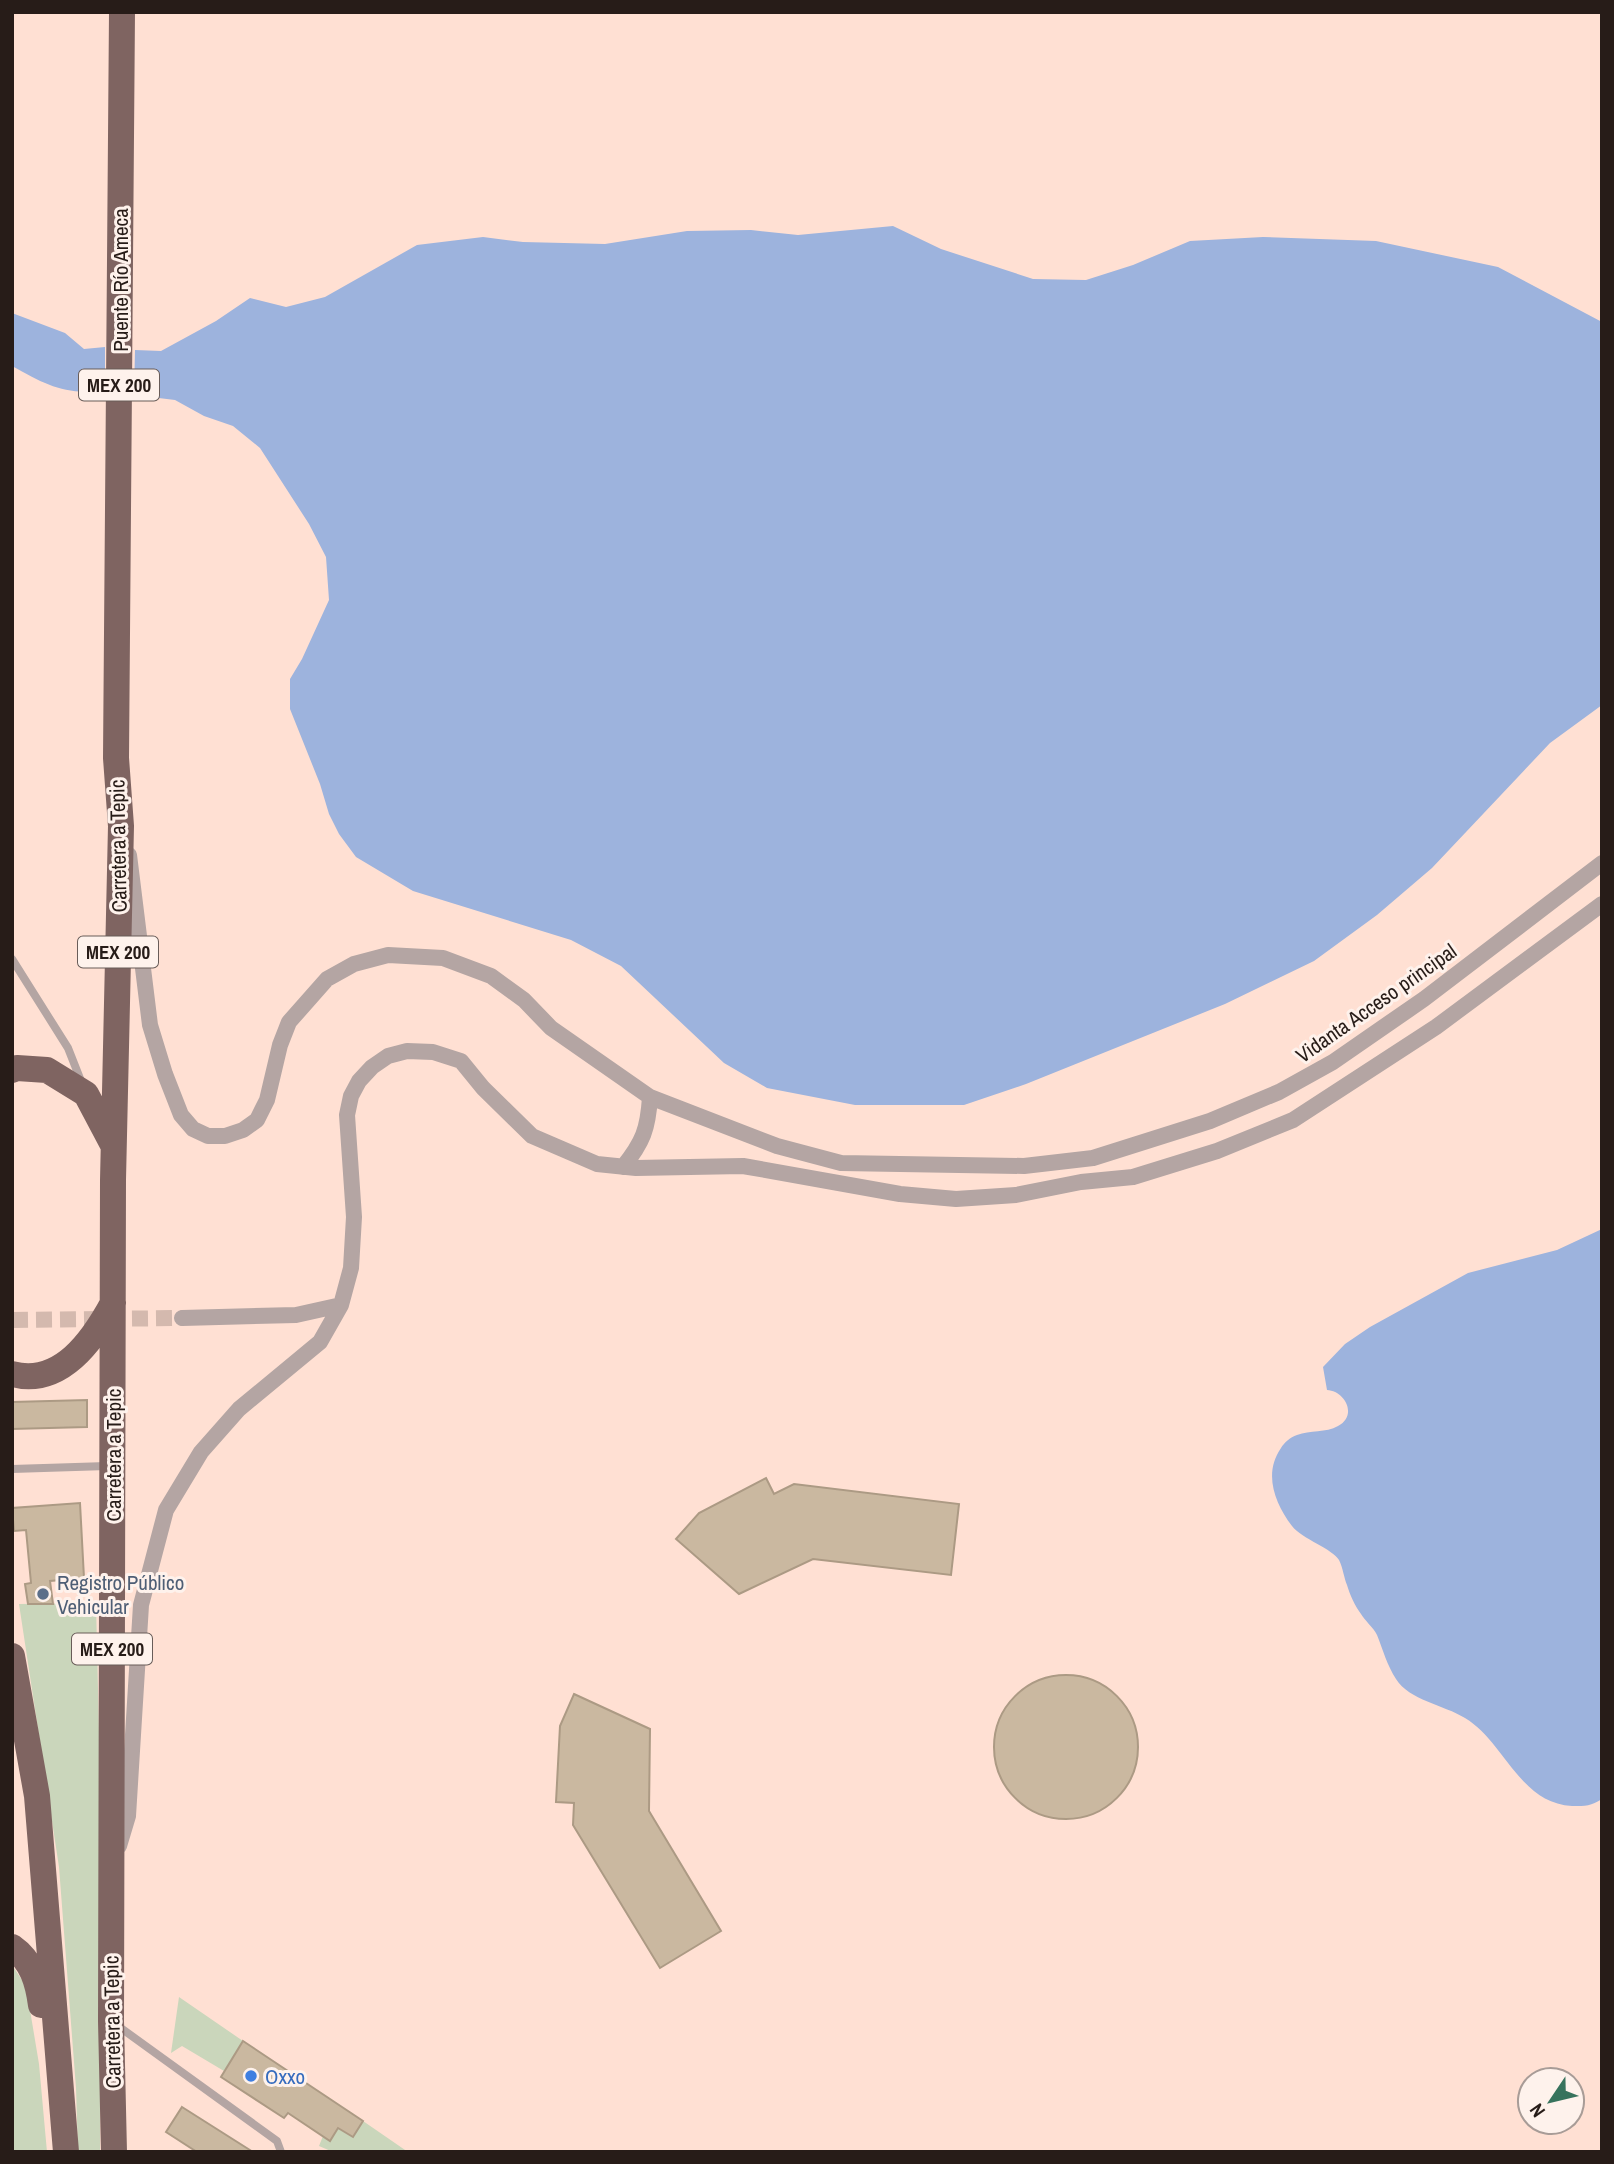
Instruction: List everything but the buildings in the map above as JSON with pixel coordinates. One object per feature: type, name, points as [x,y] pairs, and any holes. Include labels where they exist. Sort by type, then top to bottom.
[{"type":"highway","name":"Puente Río Ameca","points":[[116,758],[122,12]]},
{"type":"highway","name":"Carretera a Tepic","points":[[114,2152],[111,2021],[114,1146],[121,826],[116,758]]},
{"type":"highway","points":[[12,1070],[47,1070],[86,1094],[114,1146]]},
{"type":"highway","points":[[12,1374],[26,1378],[54,1371],[84,1349],[99,1330],[114,1302]]},
{"type":"highway","points":[[12,1656],[37,1796],[65,2152]]},
{"type":"highway","points":[[12,1947],[24,1955],[38,1984],[65,2152]]},
{"type":"street","name":"Vidanta Acceso principal","points":[[121,826],[132,867],[150,1025],[181,1115],[193,1129],[208,1136],[225,1136],[243,1130],[257,1120],[267,1100],[280,1045],[295,1014],[327,979],[354,964],[388,955],[443,958],[491,976],[524,1000],[551,1028],[650,1097],[777,1146],[841,1163],[1024,1166],[1093,1158],[1210,1121],[1279,1092],[1333,1062],[1424,999],[1602,863]]},
{"type":"street","points":[[112,1868],[128,1816],[141,1605],[166,1510],[201,1452],[239,1409],[320,1342],[341,1305],[351,1268],[354,1217],[347,1115],[351,1096],[359,1081],[372,1067],[388,1056],[407,1051],[433,1052],[461,1061],[482,1088],[532,1136],[597,1164],[623,1167],[743,1166],[900,1194],[956,1199],[1016,1195],[1082,1182],[1133,1177],[1217,1150],[1293,1120],[1436,1027],[1602,904]]},
{"type":"street","points":[[623,1167],[639,1146],[649,1124],[650,1097]]},
{"type":"street","points":[[182,1318],[296,1315],[341,1305]]},
{"type":"lane","points":[[12,959],[68,1048],[86,1094]]},
{"type":"lane","points":[[12,1469],[113,1466]]},
{"type":"lane","points":[[111,2021],[276,2141],[281,2152]]},
{"type":"green space","points":[[96,1603],[101,1817],[100,2152],[78,2152],[76,2088],[59,1867],[19,1604]]},
{"type":"green space","points":[[12,1965],[26,1986],[39,2064],[47,2152],[12,2152]]},
{"type":"green space","points":[[179,1997],[243,2041],[224,2071],[182,2046],[171,2053]]},
{"type":"green space","points":[[363,2121],[408,2152],[333,2152],[319,2146],[323,2136],[330,2141],[338,2128],[353,2137]]},
{"type":"water","points":[[893,226],[941,249],[1033,279],[1086,280],[1133,265],[1190,241],[1263,237],[1376,241],[1498,267],[1602,322],[1602,705],[1550,743],[1432,868],[1377,915],[1314,961],[1225,1004],[1026,1084],[964,1105],[855,1105],[767,1088],[724,1063],[621,966],[571,940],[413,891],[356,857],[339,834],[329,814],[290,709],[290,679],[329,600],[326,557],[309,524],[260,448],[233,426],[204,416],[175,400],[134,395],[135,350],[161,351],[216,321],[250,298],[286,307],[325,297],[417,245],[483,237],[523,242],[605,244],[687,231],[751,230],[798,235]]},
{"type":"water","points":[[12,313],[65,333],[84,349],[105,347],[105,390],[67,390],[35,379],[12,366]]},
{"type":"water","points":[[1602,1229],[1602,1799],[1588,1805],[1572,1806],[1554,1802],[1525,1783],[1491,1741],[1465,1718],[1418,1697],[1402,1686],[1390,1668],[1377,1635],[1353,1600],[1339,1560],[1292,1526],[1276,1498],[1272,1478],[1276,1458],[1288,1440],[1302,1433],[1338,1426],[1347,1416],[1344,1399],[1327,1390],[1323,1367],[1345,1344],[1370,1327],[1468,1273],[1557,1250]]},
{"type":"tunnel","points":[[12,1320],[182,1318]]},
{"type":"place","name":"Registro Público Vehicular","points":[[43,1594]]},
{"type":"place","name":"Oxxo","points":[[251,2076]]}]
